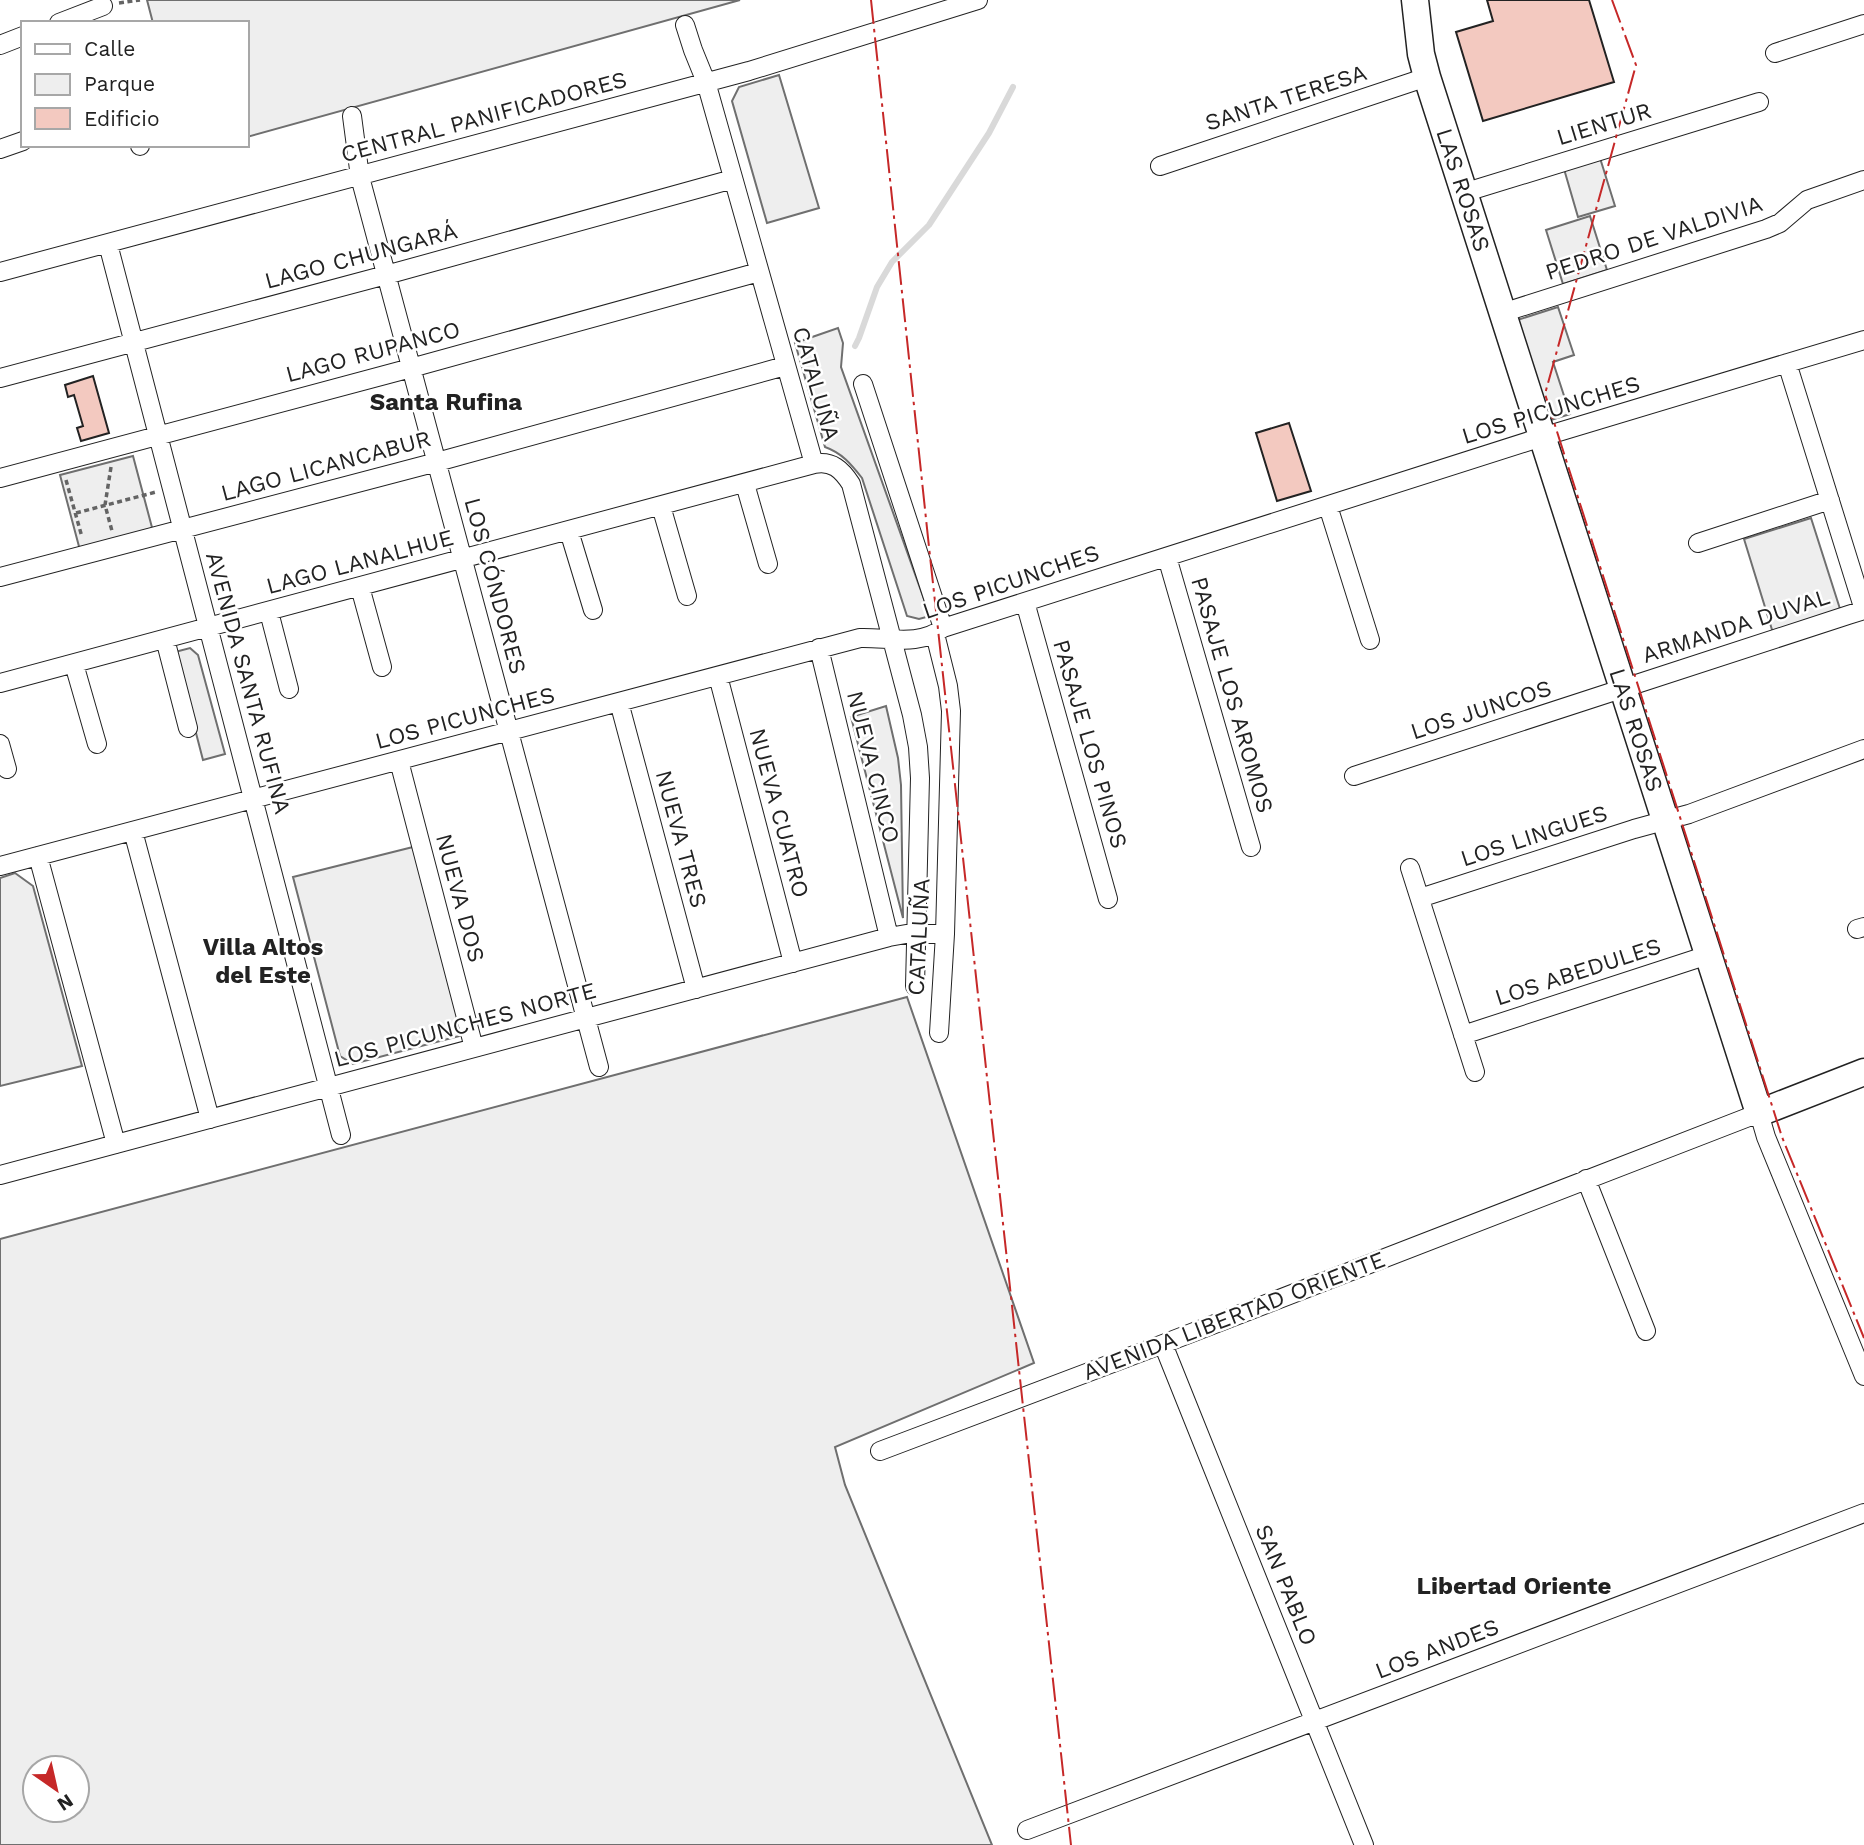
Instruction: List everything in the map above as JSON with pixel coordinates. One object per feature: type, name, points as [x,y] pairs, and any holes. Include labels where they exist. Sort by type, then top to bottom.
[{"type":"main road","name":"LAS ROSAS","points":[[1415,0],[1421,54],[1427,77],[1759,1113]]},
{"type":"main road","name":"AVENIDA LIBERTAD ORIENTE","points":[[1759,1113],[1864,1072]]},
{"type":"street","name":"CENTRAL PANIFICADORES","points":[[0,272],[757,69],[978,0]]},
{"type":"street","points":[[66,21],[104,10]]},
{"type":"street","points":[[1775,53],[1864,24]]},
{"type":"street","name":"CATALUÑA","points":[[685,25],[706,82],[814,464],[833,465],[844,471],[852,484],[893,638],[918,747],[920,778],[915,986]]},
{"type":"street","points":[[0,45],[21,37]]},
{"type":"street","name":"SANTA TERESA","points":[[1160,166],[1427,77]]},
{"type":"street","name":"LIENTUR","points":[[1463,193],[1759,102]]},
{"type":"street","name":"LOS CÓNDORES","points":[[352,116],[360,177],[599,1067]]},
{"type":"street","points":[[0,149],[21,142]]},
{"type":"street","name":"LAGO CHUNGARÁ","points":[[0,378],[733,179]]},
{"type":"street","name":"PEDRO DE VALDIVIA","points":[[1502,313],[1773,226],[1807,200],[1864,180]]},
{"type":"street","name":"AVENIDA SANTA RUFINA","points":[[108,244],[341,1135]]},
{"type":"street","name":"LAGO RUPANCO","points":[[0,478],[759,272]]},
{"type":"street","name":"LOS PICUNCHES","points":[[0,866],[819,648],[860,638],[917,639],[1542,437],[1864,340]]},
{"type":"street","points":[[1787,363],[1864,610]]},
{"type":"street","name":"LAGO LICANCABUR","points":[[0,578],[785,366]]},
{"type":"street","name":"CATALUÑA","points":[[863,384],[939,631],[951,711],[945,934],[939,1033]]},
{"type":"street","name":"LAGO LANALHUE","points":[[0,683],[814,464]]},
{"type":"street","points":[[745,484],[768,564]]},
{"type":"street","points":[[1698,543],[1830,500]]},
{"type":"street","points":[[661,506],[687,596]]},
{"type":"street","points":[[1328,506],[1370,640]]},
{"type":"street","points":[[569,531],[593,610]]},
{"type":"street","name":"PASAJE LOS AROMOS","points":[[1167,557],[1251,847]]},
{"type":"street","points":[[360,587],[382,667]]},
{"type":"street","name":"PASAJE LOS PINOS","points":[[1025,602],[1108,899]]},
{"type":"street","name":"ARMANDA DUVAL","points":[[1622,689],[1864,610]]},
{"type":"street","points":[[269,611],[289,689]]},
{"type":"street","points":[[165,639],[188,728]]},
{"type":"street","name":"NUEVA CINCO","points":[[819,648],[889,937]]},
{"type":"street","points":[[74,664],[97,744]]},
{"type":"street","name":"NUEVA CUATRO","points":[[718,676],[793,963]]},
{"type":"street","name":"LOS JUNCOS","points":[[1354,776],[1622,689]]},
{"type":"street","name":"NUEVA TRES","points":[[619,702],[696,989]]},
{"type":"street","points":[[0,744],[8,769]]},
{"type":"street","name":"LOS LINGUES","points":[[1420,898],[1689,814],[1864,749]]},
{"type":"street","name":"NUEVA DOS","points":[[399,761],[474,1048]]},
{"type":"street","points":[[132,831],[209,1119]]},
{"type":"street","points":[[38,856],[116,1144]]},
{"type":"street","points":[[1410,868],[1475,1072]]},
{"type":"street","name":"LOS PICUNCHES NORTE","points":[[0,1175],[889,937],[945,934]]},
{"type":"street","name":"LOS ABEDULES","points":[[1464,1035],[1708,955]]},
{"type":"street","name":"AVENIDA LIBERTAD ORIENTE","points":[[880,1451],[1759,1113]]},
{"type":"street","name":"LAS ROSAS","points":[[1759,1113],[1766,1138],[1864,1376]]},
{"type":"street","points":[[1586,1179],[1646,1331]]},
{"type":"street","name":"SAN PABLO","points":[[1163,1344],[1364,1845]]},
{"type":"street","name":"LOS ANDES","points":[[1027,1830],[1864,1513]]},
{"type":"path","points":[[114,447],[105,505],[117,547]]},
{"type":"path","points":[[58,462],[66,480],[84,546],[77,557]]},
{"type":"path","points":[[76,513],[171,488]]},
{"type":"green space","points":[[147,0],[740,0],[248,137],[248,21],[152,21]]},
{"type":"green space","points":[[779,75],[819,208],[767,223],[732,101],[739,87]]},
{"type":"green space","points":[[1600,158],[1615,206],[1578,217],[1564,169]]},
{"type":"green space","points":[[1590,216],[1607,270],[1563,284],[1546,230]]},
{"type":"green space","points":[[1558,307],[1574,355],[1553,362],[1570,414],[1541,423],[1508,323]]},
{"type":"green space","points":[[838,328],[843,343],[841,367],[930,616],[919,619],[907,616],[862,478],[846,460],[825,447],[795,343]]},
{"type":"green space","points":[[133,456],[154,535],[81,554],[60,475]]},
{"type":"green space","points":[[1811,518],[1841,612],[1773,633],[1744,539]]},
{"type":"green space","points":[[190,648],[198,655],[225,754],[203,760],[175,652]]},
{"type":"green space","points":[[886,706],[901,785],[903,918],[851,717]]},
{"type":"green space","points":[[413,847],[463,1035],[353,1064],[340,1056],[293,877]]},
{"type":"green space","points":[[15,873],[33,886],[82,1066],[0,1086],[0,878]]},
{"type":"green space","points":[[907,997],[1034,1363],[835,1447],[845,1485],[992,1845],[0,1845],[0,1239]]},
{"type":"building","points":[[1487,0],[1589,0],[1614,82],[1483,121],[1456,32],[1493,21]]},
{"type":"building","points":[[93,376],[109,433],[81,441],[77,428],[83,426],[74,395],[68,397],[65,385]]},
{"type":"building","points":[[1289,423],[1311,491],[1277,501],[1256,433]]},
{"type":"waterway","points":[[855,346],[877,287],[892,262],[929,225],[989,133],[1013,87]]},
{"type":"power","points":[[871,0],[1071,1845]]},
{"type":"power","points":[[1612,0],[1636,65],[1545,394],[1782,1137],[1864,1338]]},
{"type":"district","name":"Santa Rufina","points":[[446,402]]},
{"type":"district","name":"Villa Altos del Este","points":[[263,961]]},
{"type":"district","name":"Libertad Oriente","points":[[1514,1586]]}]
